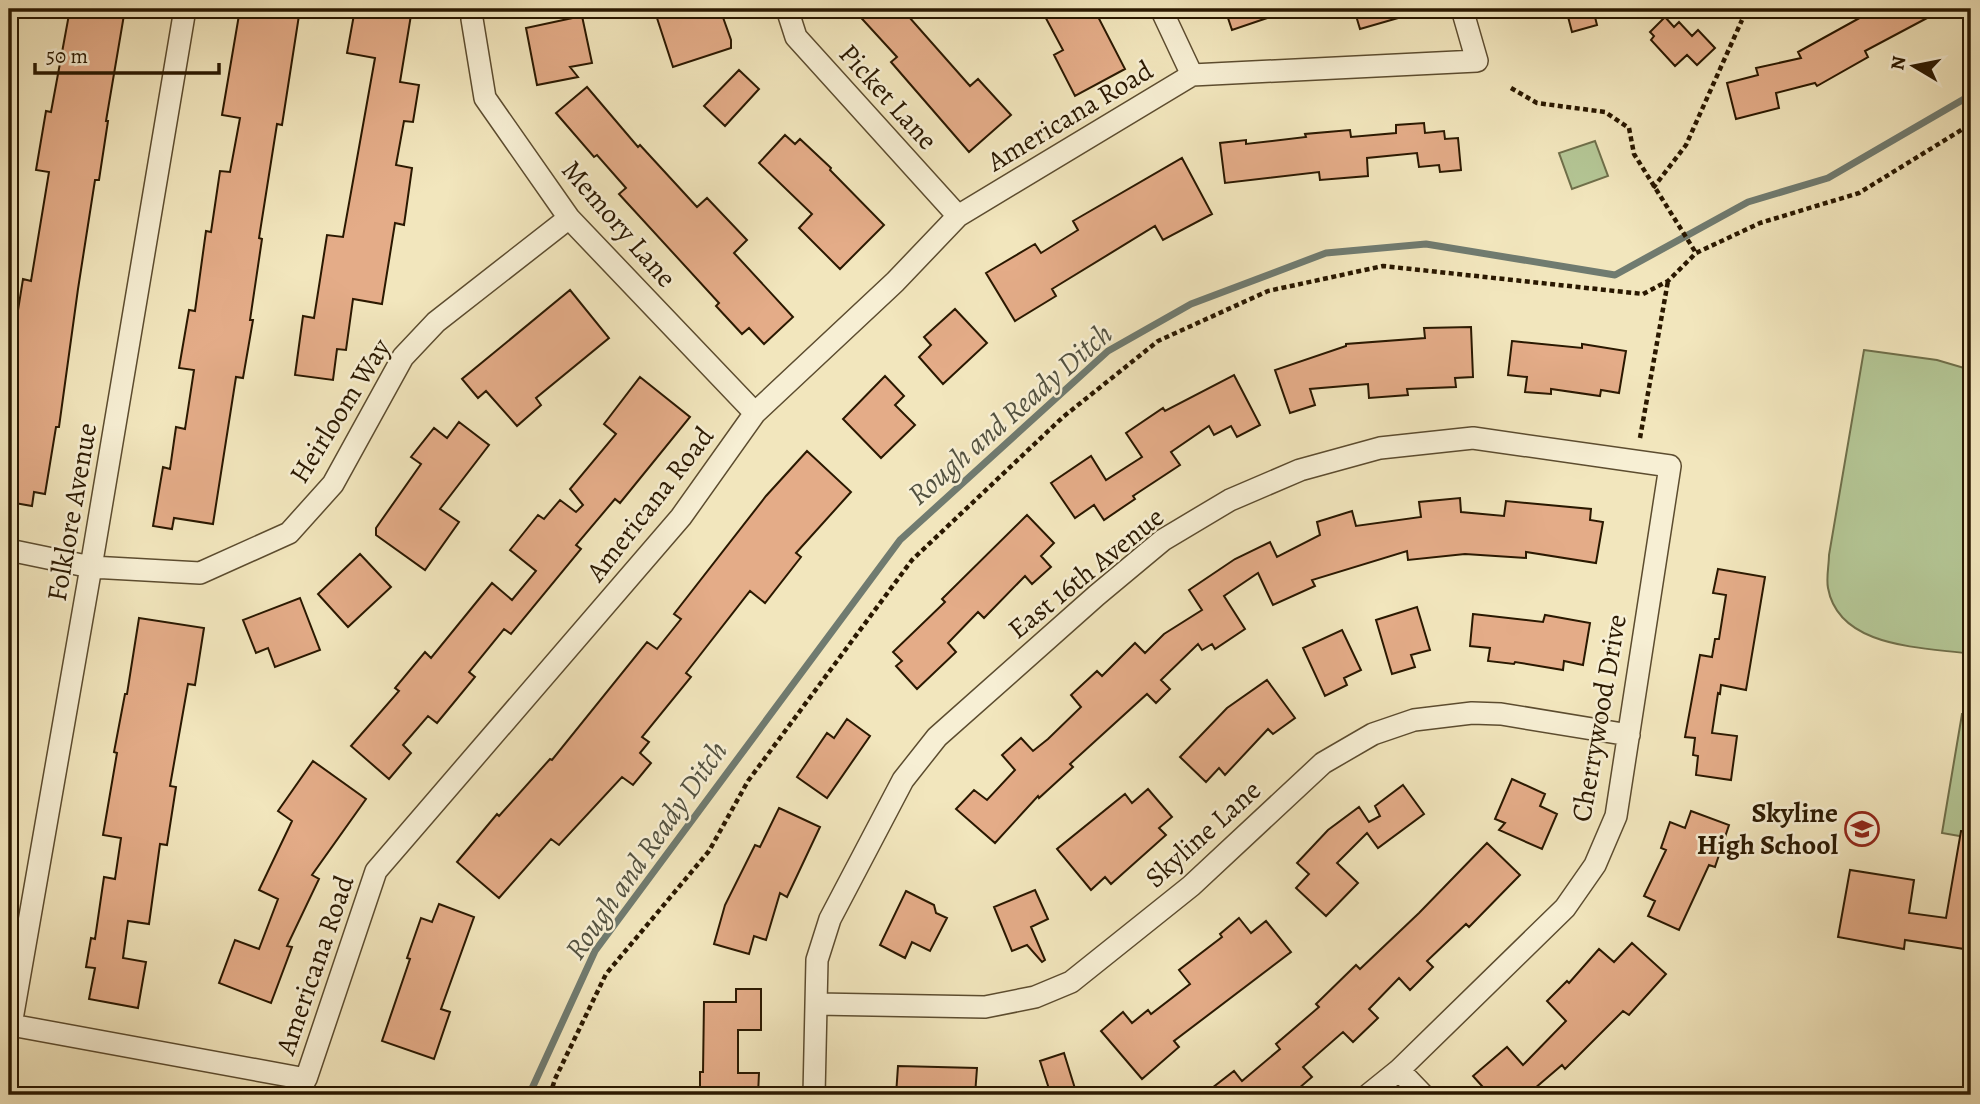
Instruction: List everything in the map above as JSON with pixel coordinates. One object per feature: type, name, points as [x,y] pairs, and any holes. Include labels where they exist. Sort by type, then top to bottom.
[{"type":"street","name":"Folklore Avenue","points":[[11,1025],[185,9]]},
{"type":"street","name":"Memory Lane","points":[[474,9],[472,19],[485,98],[569,218],[755,413]]},
{"type":"street","name":"Picket Lane","points":[[787,9],[796,37],[958,216]]},
{"type":"street","points":[[1161,9],[1192,75]]},
{"type":"street","name":"Americana Road","points":[[11,1025],[306,1079],[376,871],[681,517],[755,413],[895,282],[958,216],[1192,75],[1477,61],[1462,9]]},
{"type":"street","name":"Heirloom Way","points":[[9,550],[91,567],[200,573],[289,533],[333,484],[403,357],[436,322],[569,218]]},
{"type":"street","name":"East 16th Avenue","points":[[814,1095],[817,961],[830,919],[903,780],[937,737],[1163,540],[1230,500],[1288,475],[1380,448],[1473,438],[1670,466]]},
{"type":"street","name":"Cherrywood Drive","points":[[1368,1095],[1399,1070],[1565,908],[1595,864],[1616,816],[1670,466]]},
{"type":"street","name":"Skyline Lane","points":[[817,1004],[985,1007],[1035,997],[1071,982],[1191,886],[1323,763],[1373,734],[1414,720],[1472,713],[1501,714],[1629,735]]},
{"type":"street","points":[[1399,1070],[1423,1095]]},
{"type":"path","points":[[1653,188],[1686,145],[1742,20]]},
{"type":"path","points":[[1511,88],[1537,103],[1605,112],[1629,128],[1634,154],[1696,253]]},
{"type":"path","points":[[550,1095],[555,1079],[606,974],[709,851],[748,781],[912,560],[1063,416],[1158,341],[1268,291],[1383,265],[1643,294],[1668,281],[1696,253],[1760,223],[1859,193],[1971,124]]},
{"type":"path","points":[[1640,438],[1668,281]]},
{"type":"green space","points":[[1595,141],[1608,176],[1572,189],[1559,153]]},
{"type":"green space","points":[[1864,350],[1937,360],[1971,370],[1971,654],[1886,641],[1866,634],[1848,623],[1835,608],[1828,588],[1829,555]]},
{"type":"green space","points":[[1962,714],[1971,715],[1971,838],[1942,833]]},
{"type":"building","points":[[70,9],[125,9],[99,180],[95,180],[59,427],[56,427],[45,494],[34,492],[32,506],[9,502],[9,366],[23,279],[31,281],[49,172],[36,170],[46,111],[51,112]]},
{"type":"building","points":[[240,9],[300,9],[282,125],[277,124],[259,238],[262,239],[250,320],[253,320],[243,378],[236,377],[213,524],[174,518],[172,529],[153,526],[163,467],[170,469],[176,427],[185,429],[194,370],[179,368],[189,310],[195,311],[206,231],[211,232],[220,171],[230,172],[240,118],[222,115]]},
{"type":"building","points":[[355,9],[412,9],[400,82],[419,85],[413,122],[404,121],[396,165],[412,168],[404,225],[395,223],[382,304],[353,299],[346,350],[337,349],[333,380],[295,375],[303,316],[314,318],[327,235],[343,237],[375,58],[347,53]]},
{"type":"building","points":[[666,9],[720,9],[731,40],[731,48],[673,67],[655,12]]},
{"type":"building","points":[[853,9],[902,9],[970,86],[978,79],[1011,115],[969,152],[891,62],[897,57]]},
{"type":"building","points":[[1041,9],[1094,9],[1125,69],[1075,96],[1054,55],[1063,50]]},
{"type":"building","points":[[1225,9],[1285,9],[1285,12],[1232,30]]},
{"type":"building","points":[[1354,9],[1411,9],[1412,14],[1360,29]]},
{"type":"building","points":[[1566,9],[1593,9],[1597,25],[1572,32]]},
{"type":"building","points":[[1862,9],[1944,9],[1865,51],[1868,57],[1817,86],[1815,83],[1776,93],[1779,108],[1736,119],[1727,83],[1758,75],[1756,68],[1801,58],[1798,52],[1865,15]]},
{"type":"building","points":[[582,16],[592,63],[570,67],[578,77],[537,85],[526,28]]},
{"type":"building","points":[[1665,17],[1674,27],[1679,22],[1692,36],[1698,30],[1715,48],[1697,65],[1687,55],[1675,66],[1651,40],[1654,36],[1650,32]]},
{"type":"building","points":[[739,70],[759,89],[725,126],[704,106]]},
{"type":"building","points":[[587,87],[638,147],[640,145],[697,207],[707,198],[747,240],[734,253],[793,317],[764,344],[749,328],[742,334],[716,306],[719,303],[619,194],[626,188],[597,155],[594,157],[556,113]]},
{"type":"building","points":[[1424,123],[1425,133],[1444,131],[1445,139],[1458,138],[1461,170],[1440,172],[1439,165],[1419,167],[1417,153],[1367,158],[1368,176],[1320,180],[1319,172],[1225,183],[1220,143],[1246,140],[1246,144],[1350,130],[1351,137],[1396,133],[1396,125]]},
{"type":"building","points":[[785,135],[795,144],[800,139],[884,225],[840,269],[799,228],[812,214],[759,163]]},
{"type":"building","points":[[1182,158],[1212,214],[1163,240],[1155,226],[1052,289],[1056,296],[1015,321],[986,273],[1035,244],[1041,253],[1078,230],[1073,221]]},
{"type":"building","points":[[570,290],[609,338],[536,398],[541,405],[517,426],[486,391],[478,398],[462,379]]},
{"type":"building","points":[[955,309],[987,343],[943,384],[919,357],[931,345],[924,337]]},
{"type":"building","points":[[1471,327],[1473,377],[1455,378],[1456,387],[1407,389],[1408,395],[1369,398],[1368,384],[1310,389],[1315,405],[1290,413],[1275,370],[1346,344],[1425,338],[1424,328]]},
{"type":"building","points":[[1512,341],[1582,348],[1582,344],[1626,351],[1619,393],[1601,390],[1600,396],[1551,389],[1551,394],[1525,392],[1527,377],[1508,375]]},
{"type":"building","points":[[1234,375],[1260,425],[1237,437],[1231,426],[1214,435],[1209,426],[1171,452],[1180,465],[1133,496],[1135,499],[1104,520],[1094,505],[1075,518],[1051,483],[1091,456],[1106,480],[1142,457],[1126,433],[1163,408],[1165,411]]},
{"type":"building","points":[[885,376],[904,396],[895,405],[915,425],[881,458],[843,419]]},
{"type":"building","points":[[640,377],[690,417],[620,503],[615,499],[576,545],[581,549],[511,634],[504,629],[469,672],[475,677],[437,723],[428,716],[403,745],[411,753],[389,779],[351,746],[399,691],[395,688],[425,652],[431,658],[492,583],[512,600],[536,571],[510,550],[538,515],[544,519],[560,500],[576,512],[583,505],[570,489],[616,434],[604,424]]},
{"type":"building","points":[[459,422],[489,445],[440,509],[459,522],[425,570],[376,535],[376,528],[421,464],[411,457],[434,428],[447,438]]},
{"type":"building","points":[[807,451],[851,492],[796,553],[801,557],[765,603],[750,591],[686,673],[691,677],[642,737],[649,742],[640,753],[651,763],[633,785],[622,777],[559,845],[551,839],[499,898],[457,862],[497,814],[499,816],[550,759],[552,760],[647,642],[657,649],[681,619],[674,614],[766,496]]},
{"type":"building","points":[[1460,498],[1461,512],[1504,516],[1506,501],[1591,509],[1590,520],[1603,522],[1596,563],[1526,552],[1526,558],[1465,554],[1408,560],[1407,551],[1312,580],[1315,586],[1273,605],[1258,573],[1224,596],[1245,629],[1215,649],[1212,644],[1202,650],[1198,644],[1161,680],[1170,689],[1156,703],[1147,694],[1070,764],[1073,767],[1039,798],[1038,796],[995,843],[956,809],[974,790],[987,800],[1015,770],[1002,755],[1021,738],[1033,751],[1048,739],[1081,707],[1071,695],[1097,671],[1102,676],[1135,643],[1145,653],[1164,634],[1202,610],[1189,590],[1235,559],[1270,542],[1277,557],[1320,535],[1317,522],[1352,511],[1356,526],[1421,517],[1419,502]]},
{"type":"building","points":[[1027,515],[1054,543],[1041,556],[1051,567],[1032,584],[1025,576],[984,618],[978,612],[948,643],[956,652],[917,689],[896,666],[902,661],[893,652],[945,602],[942,599]]},
{"type":"building","points":[[360,554],[391,587],[348,627],[318,594]]},
{"type":"building","points":[[1718,569],[1765,577],[1746,690],[1721,685],[1720,694],[1718,693],[1712,733],[1737,736],[1731,780],[1696,775],[1698,756],[1693,755],[1695,738],[1685,737],[1700,655],[1712,657],[1715,639],[1719,639],[1726,595],[1713,593]]},
{"type":"building","points":[[300,598],[320,650],[275,667],[268,648],[256,653],[243,620]]},
{"type":"building","points":[[1417,607],[1430,650],[1411,655],[1415,667],[1392,674],[1376,620]]},
{"type":"building","points":[[1473,614],[1543,622],[1545,615],[1590,623],[1583,665],[1564,661],[1563,670],[1515,662],[1488,661],[1490,648],[1470,646]]},
{"type":"building","points":[[139,618],[204,628],[195,685],[188,684],[170,786],[176,787],[167,845],[160,844],[149,924],[128,921],[123,958],[146,962],[138,1008],[89,999],[95,968],[86,967],[91,938],[95,939],[104,877],[115,879],[121,838],[103,835],[117,753],[114,752],[127,694]]},
{"type":"building","points":[[1342,630],[1361,670],[1344,678],[1347,685],[1325,696],[1303,648]]},
{"type":"building","points":[[1267,680],[1295,718],[1273,734],[1268,729],[1225,775],[1219,768],[1206,782],[1180,757],[1227,708]]},
{"type":"building","points":[[847,719],[870,736],[827,798],[797,777],[827,733],[834,738]]},
{"type":"building","points":[[313,761],[366,799],[312,875],[319,879],[287,946],[292,947],[271,1003],[219,983],[235,940],[259,949],[278,899],[259,890],[292,821],[278,811]]},
{"type":"building","points":[[1512,779],[1545,794],[1540,806],[1557,814],[1542,849],[1499,830],[1505,823],[1495,819]]},
{"type":"building","points":[[1403,785],[1424,814],[1378,848],[1367,833],[1337,863],[1358,883],[1326,916],[1296,888],[1309,874],[1297,863],[1328,830],[1359,807],[1369,822],[1380,816],[1375,806]]},
{"type":"building","points":[[1148,789],[1172,817],[1159,828],[1166,835],[1111,884],[1105,877],[1091,890],[1057,849],[1125,794],[1132,803]]},
{"type":"building","points":[[779,808],[820,827],[787,897],[780,893],[766,940],[754,936],[749,954],[714,944],[725,905],[755,845],[760,847]]},
{"type":"building","points":[[1691,811],[1729,825],[1715,867],[1709,865],[1679,930],[1648,916],[1655,901],[1644,896],[1666,850],[1661,848],[1670,822],[1685,828]]},
{"type":"building","points":[[1961,831],[1971,832],[1971,950],[1905,940],[1904,949],[1838,937],[1850,870],[1914,880],[1909,913],[1946,918]]},
{"type":"building","points":[[1487,843],[1520,875],[1469,927],[1466,924],[1427,961],[1433,967],[1410,990],[1399,978],[1369,1009],[1378,1018],[1353,1042],[1343,1032],[1303,1067],[1312,1077],[1291,1095],[1203,1095],[1234,1071],[1242,1081],[1280,1049],[1276,1044],[1319,1007],[1316,1004],[1356,965],[1360,969]]},
{"type":"building","points":[[1035,890],[1048,919],[1031,927],[1045,960],[1042,962],[1027,945],[1012,951],[994,907]]},
{"type":"building","points":[[906,891],[934,905],[936,913],[947,918],[930,951],[912,942],[905,958],[880,945]]},
{"type":"building","points":[[439,904],[474,917],[441,1009],[450,1012],[434,1059],[382,1041],[421,918],[432,922]]},
{"type":"building","points":[[1239,918],[1251,933],[1266,921],[1291,952],[1174,1041],[1179,1047],[1142,1079],[1101,1031],[1123,1012],[1132,1023],[1148,1010],[1151,1014],[1190,984],[1179,970],[1222,937],[1220,934]]},
{"type":"building","points":[[1632,943],[1666,974],[1629,1015],[1623,1011],[1565,1069],[1562,1065],[1527,1095],[1490,1095],[1473,1076],[1507,1047],[1523,1065],[1566,1021],[1547,1001],[1567,981],[1569,983],[1599,949],[1614,962]]},
{"type":"building","points":[[736,989],[761,989],[761,1030],[738,1030],[738,1073],[759,1073],[758,1095],[700,1095],[704,1002],[736,1002]]},
{"type":"building","points":[[1064,1053],[1077,1095],[1051,1095],[1040,1061]]},
{"type":"building","points":[[898,1066],[977,1068],[975,1095],[896,1095]]},
{"type":"waterway","name":"Rough and Ready Ditch","points":[[529,1095],[595,951],[900,540],[1108,351],[1191,304],[1326,253],[1426,244],[1615,275],[1748,202],[1828,178],[1971,95]]},
{"type":"place","name":"Skyline High School","points":[[1862,829]]}]
